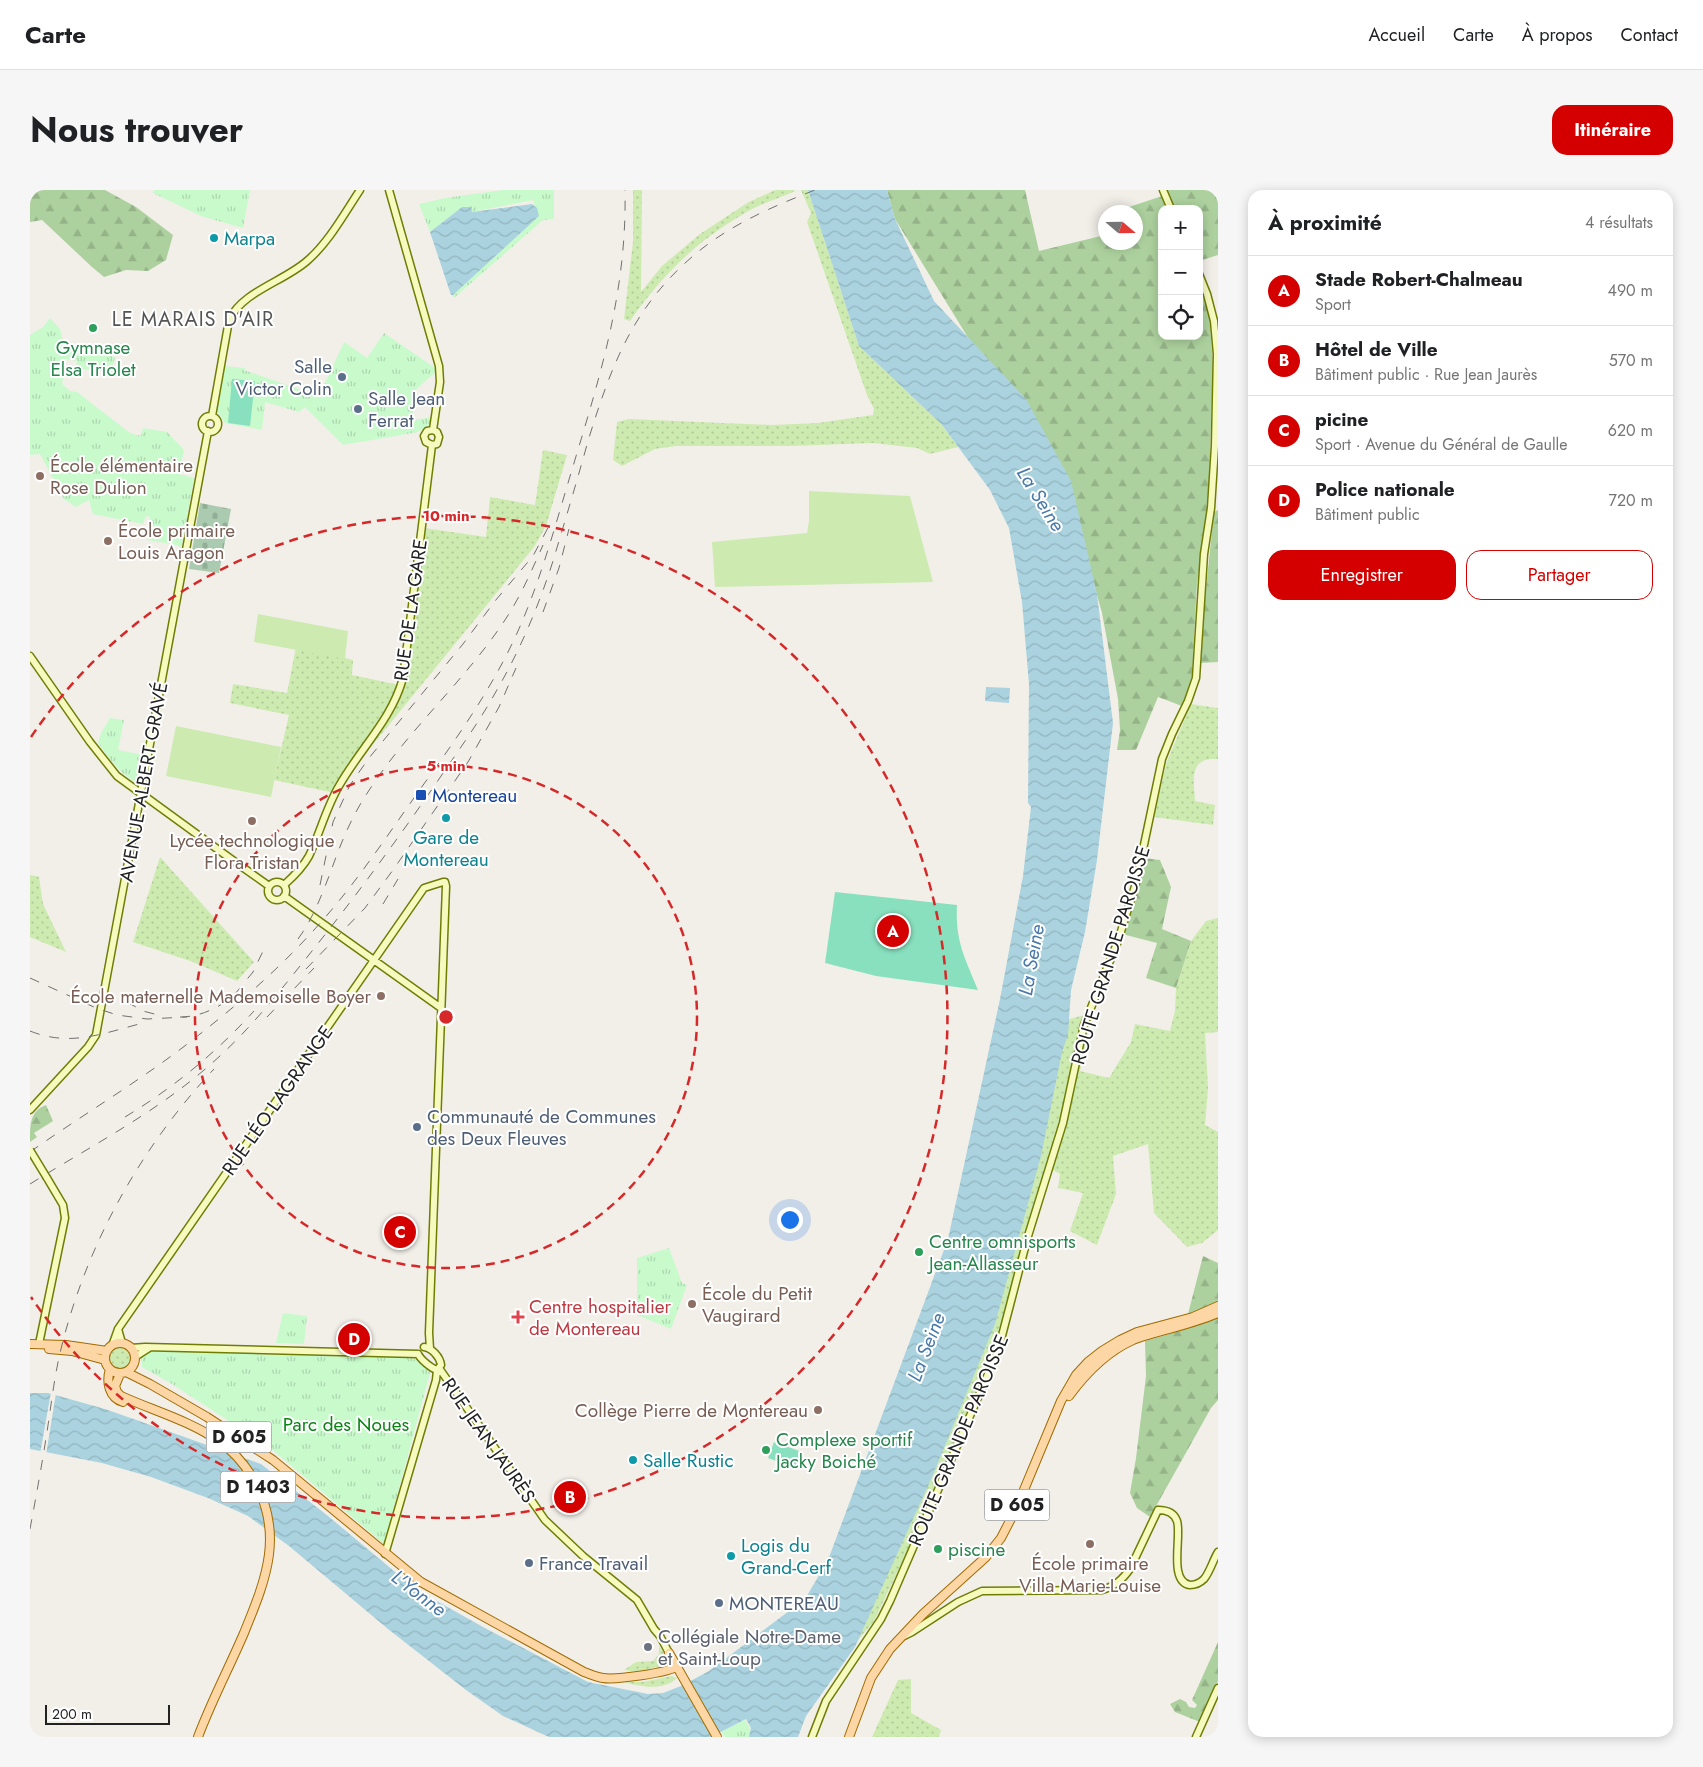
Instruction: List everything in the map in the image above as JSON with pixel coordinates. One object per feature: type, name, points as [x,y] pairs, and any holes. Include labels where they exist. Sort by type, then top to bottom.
[{"type":"main road","points":[[212,416],[229,320],[233,311],[241,302],[292,273],[314,255],[360,190]]},
{"type":"main road","points":[[389,190],[439,366],[440,382],[433,430]]},
{"type":"main road","points":[[1163,190],[1169,205]]},
{"type":"main road","name":"ROUTE GRANDE PAROISSE","points":[[812,1737],[826,1701],[881,1619],[998,1351],[1028,1236],[1063,1123],[1084,1025],[1118,941],[1136,883],[1162,759],[1188,701],[1196,678],[1204,554],[1211,508],[1215,446],[1217,354],[1214,321],[1203,284]]},
{"type":"main road","points":[[207,416],[212,416],[217,421],[217,426],[212,431],[208,431],[202,427],[202,422],[207,416]]},
{"type":"main road","points":[[433,430],[438,432],[440,437],[438,442],[432,445],[426,442],[424,436],[428,431],[433,430]]},
{"type":"main road","name":"AVENUE ALBERT GRAVÉ","points":[[30,1110],[88,1047],[96,1035],[208,431]]},
{"type":"main road","name":"RUE DE LA GARE","points":[[284,885],[308,858],[338,787],[354,760],[376,734],[400,691],[432,445]]},
{"type":"main road","points":[[30,656],[111,769],[141,794],[269,886]]},
{"type":"main road","points":[[276,882],[284,885],[286,890],[284,896],[279,899],[270,897],[268,892],[269,886],[276,882]]},
{"type":"main road","name":"RUE LÉO LAGRANGE","points":[[109,1348],[118,1329],[424,888],[445,882],[441,1008]]},
{"type":"main road","points":[[284,896],[441,1008],[427,1348]]},
{"type":"main road","points":[[30,1150],[63,1205],[65,1218],[39,1344]]},
{"type":"main road","name":"D 605","points":[[848,1737],[869,1683],[879,1664],[900,1637],[986,1556],[1001,1538],[1016,1509],[1061,1401],[1076,1375],[1102,1351],[1137,1332],[1193,1317],[1218,1306]]},
{"type":"main road","name":"D 605","points":[[1055,1419],[1067,1398],[1082,1379],[1113,1351],[1133,1340],[1200,1321],[1218,1313]]},
{"type":"main road","points":[[118,1329],[122,1343],[131,1348],[418,1354],[434,1369],[438,1369]]},
{"type":"main road","points":[[30,1344],[109,1348],[122,1343]]},
{"type":"main road","points":[[30,1348],[72,1351],[105,1360]]},
{"type":"main road","points":[[109,1348],[105,1360],[110,1370],[123,1373],[151,1348]]},
{"type":"main road","points":[[131,1348],[135,1361]]},
{"type":"main road","points":[[418,1354],[420,1350],[427,1348]]},
{"type":"main road","points":[[385,1554],[438,1369],[441,1365],[440,1360],[427,1348]]},
{"type":"main road","name":"D 605","points":[[135,1361],[138,1371],[150,1384]]},
{"type":"main road","name":"RUE JEAN JAURÈS","points":[[438,1369],[545,1520],[583,1556],[637,1600],[684,1676],[717,1737]]},
{"type":"main road","name":"D 1403","points":[[110,1370],[108,1375],[109,1388],[113,1396],[119,1401],[148,1409],[191,1425],[222,1443],[241,1461],[258,1487],[269,1523],[270,1546],[266,1577],[239,1644],[198,1736]]},
{"type":"main road","name":"D 605","points":[[123,1373],[150,1384],[235,1434],[273,1460],[421,1582],[584,1672],[605,1678],[659,1672],[678,1666]]},
{"type":"main road","name":"D 1403","points":[[123,1373],[115,1386],[117,1392],[121,1396],[148,1409]]},
{"type":"main road","points":[[1158,1510],[1165,1510],[1171,1513],[1177,1521],[1178,1572],[1186,1583],[1192,1585],[1201,1582],[1205,1578],[1218,1552]]},
{"type":"main road","points":[[1158,1510],[1174,1522],[1174,1573],[1179,1583],[1188,1588],[1198,1588],[1204,1585],[1218,1561]]},
{"type":"main road","points":[[900,1637],[912,1632],[969,1596],[982,1592],[1102,1590],[1110,1588],[1124,1578],[1130,1570],[1158,1510]]},
{"type":"main road","points":[[373,1543],[389,1538]]},
{"type":"main road","points":[[927,1611],[940,1613]]},
{"type":"main road","points":[[927,1611],[932,1619]]},
{"type":"main road","points":[[659,1672],[668,1661],[669,1653]]},
{"type":"main road","points":[[1196,1737],[1218,1688]]},
{"type":"green space","points":[[30,190],[105,190],[136,207],[173,235],[166,260],[148,271],[126,270],[104,277],[42,220],[30,222]]},
{"type":"green space","points":[[154,190],[250,190],[243,228],[201,216],[153,193]]},
{"type":"green space","points":[[503,190],[554,190],[554,219],[543,220],[454,298],[453,295],[538,216],[533,200],[472,212],[471,207],[462,207],[430,232],[419,204],[445,198]]},
{"type":"green space","points":[[633,190],[642,190],[641,292],[662,266],[700,234],[747,203],[775,190],[795,191],[756,207],[702,242],[657,286],[630,321],[624,319],[633,242]]},
{"type":"green space","points":[[801,190],[808,190],[859,346],[942,425],[958,447],[930,454],[917,448],[873,443],[791,446],[676,446],[655,449],[622,466],[613,460],[617,422],[629,419],[772,425],[818,423],[873,415],[874,409],[867,395],[807,222],[811,213]]},
{"type":"green space","points":[[887,190],[1025,190],[1039,251],[1098,237],[1098,250],[1143,250],[1143,205],[1135,205],[1168,194],[1166,190],[1218,190],[1218,255],[1203,260],[1203,205],[1158,205],[1158,340],[1203,340],[1203,297],[1209,314],[1213,362],[1209,489],[1204,541],[1197,583],[1192,676],[1182,706],[1158,697],[1136,750],[1117,750],[1120,730],[1118,699],[1102,613],[1083,544],[980,357],[895,219]]},
{"type":"green space","points":[[50,318],[60,329],[64,345],[102,349],[102,354],[115,357],[111,373],[76,368],[77,361],[66,359],[62,384],[70,391],[77,392],[130,433],[141,436],[143,428],[167,432],[184,450],[179,474],[194,478],[182,545],[180,547],[147,540],[150,529],[150,517],[146,516],[143,524],[93,514],[89,500],[76,507],[64,499],[40,454],[30,455],[30,335],[43,327]]},
{"type":"green space","points":[[384,333],[438,370],[413,392],[413,420],[433,417],[430,424],[418,432],[343,445],[305,407],[299,412],[265,402],[262,430],[225,423],[216,410],[223,366],[245,368],[244,370],[319,396],[344,342],[367,358]]},
{"type":"green space","points":[[232,379],[255,381],[250,426],[228,423]]},
{"type":"green space","points":[[543,450],[567,455],[546,526],[534,547],[357,764],[339,794],[274,780],[289,715],[230,703],[233,684],[287,693],[296,647],[353,660],[352,675],[404,686],[424,528],[486,537],[490,497],[535,505]]},
{"type":"green space","points":[[809,491],[910,496],[933,582],[715,587],[712,542],[807,533]]},
{"type":"green space","points":[[200,503],[231,509],[219,573],[189,569]]},
{"type":"green space","points":[[1218,510],[1218,662],[1201,663],[1205,598],[1214,512]]},
{"type":"green space","points":[[258,614],[348,631],[345,659],[254,642]]},
{"type":"green space","points":[[1191,704],[1218,708],[1218,759],[1208,759],[1202,762],[1197,766],[1194,778],[1195,801],[1215,805],[1213,825],[1154,817],[1166,764]]},
{"type":"green space","points":[[110,718],[124,720],[118,750],[144,755],[137,783],[120,770],[98,743],[101,733]]},
{"type":"green space","points":[[176,726],[281,747],[271,797],[166,776]]},
{"type":"green space","points":[[160,857],[254,962],[237,981],[193,962],[133,942]]},
{"type":"green space","points":[[1144,858],[1160,860],[1171,887],[1162,929],[1191,941],[1176,988],[1146,978],[1157,943],[1122,934]]},
{"type":"green space","points":[[30,875],[39,877],[43,904],[66,952],[30,937]]},
{"type":"green space","points":[[835,892],[957,905],[959,939],[978,990],[876,976],[825,963]]},
{"type":"green space","points":[[1218,918],[1218,1032],[1205,1033],[1208,1088],[1205,1125],[1218,1132],[1218,1230],[1202,1243],[1187,1247],[1154,1213],[1148,1144],[1113,1156],[1116,1194],[1097,1245],[1070,1231],[1083,1193],[1058,1188],[1060,1174],[1053,1170],[1002,1327],[966,1415],[913,1539],[874,1621],[854,1645],[1066,1020],[1092,1013],[1080,1071],[1109,1078],[1131,1042],[1135,1024],[1170,1031],[1175,1011],[1176,988],[1191,941],[1206,921]]},
{"type":"green space","points":[[46,1105],[53,1121],[34,1133],[37,1137],[30,1142],[32,1119],[37,1111]]},
{"type":"green space","points":[[669,1248],[682,1283],[687,1285],[671,1329],[637,1315],[637,1258]]},
{"type":"green space","points":[[1203,1256],[1218,1263],[1218,1302],[1201,1313],[1188,1314]]},
{"type":"green space","points":[[283,1313],[307,1316],[304,1344],[276,1343]]},
{"type":"green space","points":[[1218,1316],[1218,1400],[1211,1408],[1150,1517],[1137,1508],[1130,1493],[1146,1376],[1145,1341],[1187,1329]]},
{"type":"green space","points":[[121,1347],[131,1354],[132,1358],[125,1368],[121,1369],[111,1362],[110,1358],[117,1348]]},
{"type":"green space","name":"Parc des Noues","points":[[141,1350],[411,1357],[431,1369],[384,1544],[270,1448],[172,1384],[142,1367]]},
{"type":"green space","points":[[774,1442],[802,1452],[796,1468],[768,1458]]},
{"type":"green space","points":[[1218,1642],[1218,1681],[1200,1722],[1175,1712],[1170,1704],[1180,1699],[1186,1702],[1189,1707],[1195,1708],[1197,1705],[1192,1700]]},
{"type":"green space","points":[[659,1646],[665,1655],[663,1665],[639,1671],[624,1670],[636,1662],[653,1661],[659,1654]]},
{"type":"green space","points":[[672,1676],[677,1678],[665,1685],[651,1687],[623,1682],[642,1682]]},
{"type":"green space","points":[[911,1679],[911,1713],[941,1730],[939,1737],[872,1737],[898,1680]]},
{"type":"green space","points":[[745,1720],[751,1730],[749,1737],[725,1737],[721,1732]]},
{"type":"water","points":[[808,190],[887,190],[895,219],[934,301],[1026,399],[1071,481],[1097,594],[1113,723],[1097,860],[1085,932],[1071,990],[1068,1035],[1062,1052],[1041,1156],[995,1324],[932,1477],[855,1647],[806,1716],[798,1737],[749,1737],[751,1728],[746,1719],[711,1737],[549,1737],[503,1716],[466,1690],[388,1629],[289,1546],[248,1516],[208,1498],[151,1477],[102,1463],[30,1449],[30,1393],[48,1393],[105,1409],[261,1464],[426,1595],[588,1682],[648,1694],[663,1693],[709,1671],[805,1599],[828,1560],[948,1239],[1000,999],[1023,876],[1031,807],[1028,803],[1029,684],[1022,602],[1009,528],[990,490],[942,425],[859,346]]},
{"type":"water","points":[[532,204],[537,208],[539,216],[451,295],[430,232],[462,207],[471,207],[472,212]]},
{"type":"water","points":[[986,687],[1010,688],[1009,703],[985,701]]},
{"type":"pier","points":[[51,1392],[56,1393],[46,1455],[40,1454]]},
{"type":"railway","points":[[30,1152],[141,1078],[184,1046],[251,992],[281,964],[336,905],[474,712],[508,652],[527,611],[542,569],[594,395],[611,328],[617,295],[625,226],[625,190]]},
{"type":"railway","points":[[30,1184],[169,1098],[225,1051],[264,1010],[288,981],[360,889],[422,804],[476,724],[506,673],[529,626],[548,577],[606,386],[628,337],[642,314],[677,271],[712,241],[755,216],[815,190]]},
{"type":"railway","points":[[320,885],[333,822],[350,785],[369,758],[533,556],[550,524]]},
{"type":"railway","points":[[543,612],[559,568],[569,529]]},
{"type":"railway","points":[[298,939],[317,906],[346,832],[366,795],[381,772],[470,667],[503,623],[530,575],[543,545]]},
{"type":"railway","points":[[306,969],[365,908],[393,870],[468,762],[499,707],[516,668]]},
{"type":"railway","points":[[383,904],[398,879]]},
{"type":"railway","points":[[235,994],[253,972],[264,949]]},
{"type":"railway","points":[[267,1017],[314,968]]},
{"type":"railway","points":[[30,978],[96,1008],[117,1015],[147,1019],[187,1017]]},
{"type":"railway","points":[[180,1017],[193,1016],[205,1012],[227,1001]]},
{"type":"railway","points":[[127,1002],[143,1011],[158,1015]]},
{"type":"railway","points":[[125,1117],[194,1069],[254,1011]]},
{"type":"railway","points":[[30,1031],[60,1038],[89,1037],[147,1022]]},
{"type":"railway","points":[[30,1529],[60,1353],[84,1275],[100,1237],[139,1166],[162,1132],[214,1069]]},
{"type":"place","name":"Marpa","points":[[214,238]]},
{"type":"place","name":"Gymnase Elsa Triolet","points":[[93,328]]},
{"type":"place","name":"Salle Victor Colin","points":[[342,377]]},
{"type":"place","name":"Salle Jean Ferrat","points":[[358,409]]},
{"type":"place","name":"École élémentaire Rose Dulion","points":[[40,476]]},
{"type":"place","name":"École primaire Louis Aragon","points":[[108,541]]},
{"type":"place","name":"Montereau","points":[[421,795]]},
{"type":"place","name":"Gare de Montereau","points":[[446,818]]},
{"type":"place","name":"Lycée technologique Flora Tristan","points":[[252,821]]},
{"type":"place","name":"Stade Robert-Chalmeau","points":[[893,931]]},
{"type":"place","name":"École maternelle Mademoiselle Boyer","points":[[381,996]]},
{"type":"place","name":"Communauté de Communes des Deux Fleuves","points":[[417,1127]]},
{"type":"place","name":"picine","points":[[400,1232]]},
{"type":"place","name":"Centre omnisports Jean-Allasseur","points":[[919,1252]]},
{"type":"place","name":"École du Petit Vaugirard","points":[[692,1304]]},
{"type":"place","name":"Centre hospitalier de Montereau","points":[[518,1317]]},
{"type":"place","name":"Police nationale","points":[[354,1339]]},
{"type":"place","name":"Collège Pierre de Montereau","points":[[818,1410]]},
{"type":"place","name":"Complexe sportif Jacky Boiché","points":[[766,1450]]},
{"type":"place","name":"Salle Rustic","points":[[633,1460]]},
{"type":"place","name":"Hôtel de Ville","points":[[570,1497]]},
{"type":"place","name":"École primaire Villa Marie-Louise","points":[[1090,1544]]},
{"type":"place","name":"piscine","points":[[938,1549]]},
{"type":"place","name":"Logis du Grand-Cerf","points":[[731,1556]]},
{"type":"place","name":"France Travail","points":[[529,1563]]},
{"type":"place","name":"MONTEREAU","points":[[719,1603]]},
{"type":"place","name":"Collégiale Notre-Dame et Saint-Loup","points":[[648,1647]]},
{"type":"district","name":"LE MARAIS D'AIR","points":[[193,319]]},
{"type":"water label","name":"La Seine","points":[[1041,499]]},
{"type":"water label","name":"La Seine","points":[[1031,960]]},
{"type":"water label","name":"La Seine","points":[[926,1347]]},
{"type":"water label","name":"L'Yonne","points":[[419,1593]]}]
